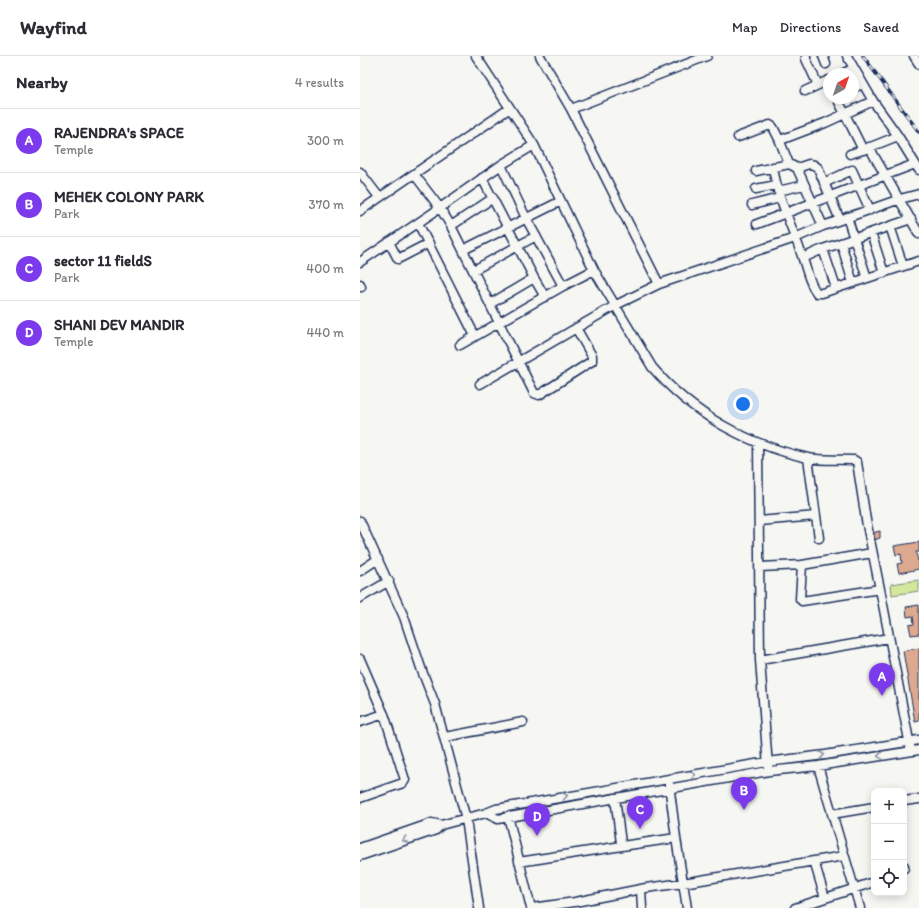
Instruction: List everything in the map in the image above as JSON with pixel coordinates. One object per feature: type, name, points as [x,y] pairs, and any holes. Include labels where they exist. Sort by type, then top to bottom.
[{"type":"street","points":[[476,56],[534,145],[594,270],[652,367],[664,381],[698,410],[758,444],[808,458],[854,460],[857,462],[872,553],[909,741],[915,751],[818,766],[769,771],[498,818],[486,813]]},
{"type":"street","points":[[540,56],[571,108],[659,284]]},
{"type":"street","points":[[571,108],[707,56]]},
{"type":"street","points":[[806,56],[818,85]]},
{"type":"street","points":[[823,56],[826,64]]},
{"type":"street","points":[[848,56],[854,68]]},
{"type":"street","points":[[914,56],[919,64]]},
{"type":"street","points":[[757,224],[886,175],[917,167],[898,136],[873,101],[859,77]]},
{"type":"street","points":[[805,91],[823,83]]},
{"type":"street","points":[[859,86],[863,84]]},
{"type":"street","points":[[779,139],[825,123],[873,101]]},
{"type":"street","points":[[839,104],[844,115],[866,149],[886,175],[919,234]]},
{"type":"street","points":[[360,211],[510,108]]},
{"type":"street","points":[[738,137],[770,125],[773,127],[779,139],[789,164]]},
{"type":"street","points":[[850,154],[898,136]]},
{"type":"street","points":[[360,262],[501,165],[534,145]]},
{"type":"street","points":[[756,171],[789,164],[797,168],[823,226]]},
{"type":"street","points":[[797,168],[808,164],[814,165],[818,168],[830,196],[854,239],[867,278]]},
{"type":"street","points":[[501,165],[526,218],[563,286]]},
{"type":"street","points":[[773,167],[778,191],[813,288],[817,293],[822,293],[919,261]]},
{"type":"street","points":[[824,183],[852,170],[870,210]]},
{"type":"street","points":[[360,172],[379,197]]},
{"type":"street","points":[[414,174],[440,208],[451,226],[534,393],[539,395],[592,361],[592,356],[576,328]]},
{"type":"street","points":[[482,178],[545,297]]},
{"type":"street","points":[[752,205],[778,191],[804,185]]},
{"type":"street","points":[[756,190],[778,191]]},
{"type":"street","points":[[480,384],[616,305],[659,284],[795,238],[823,226],[900,199],[919,194]]},
{"type":"street","points":[[451,226],[493,198]]},
{"type":"street","points":[[463,250],[561,200]]},
{"type":"street","points":[[803,258],[823,249],[911,218]]},
{"type":"street","points":[[418,223],[475,336]]},
{"type":"street","points":[[890,226],[903,266]]},
{"type":"street","points":[[871,233],[884,273]]},
{"type":"street","points":[[474,270],[536,236]]},
{"type":"street","points":[[389,242],[398,259],[428,243]]},
{"type":"street","points":[[841,243],[853,283]]},
{"type":"street","points":[[823,249],[836,288]]},
{"type":"street","points":[[460,345],[594,270]]},
{"type":"street","points":[[490,304],[534,278]]},
{"type":"street","points":[[758,444],[760,660],[767,762],[769,771]]},
{"type":"street","points":[[808,458],[819,538]]},
{"type":"street","points":[[759,521],[816,516]]},
{"type":"street","points":[[360,521],[404,617],[435,704],[466,819],[479,908]]},
{"type":"street","points":[[760,567],[802,565],[872,553]]},
{"type":"street","points":[[360,570],[378,559]]},
{"type":"street","points":[[802,565],[800,599],[802,601],[880,589]]},
{"type":"street","points":[[360,598],[388,581]]},
{"type":"street","points":[[760,660],[889,638]]},
{"type":"street","points":[[360,659],[384,714],[405,780],[403,783],[360,798]]},
{"type":"street","points":[[360,722],[384,714]]},
{"type":"street","points":[[445,737],[523,722]]},
{"type":"street","points":[[360,848],[432,823],[441,825],[466,819],[496,809],[767,762],[825,755],[919,740]]},
{"type":"street","points":[[818,766],[860,908]]},
{"type":"street","points":[[668,780],[687,908]]},
{"type":"street","points":[[615,798],[622,846]]},
{"type":"street","points":[[907,801],[919,799]]},
{"type":"street","points":[[832,814],[871,808]]},
{"type":"street","points":[[508,816],[531,908],[576,905],[640,889],[844,856]]},
{"type":"street","points":[[360,856],[436,830],[441,825]]},
{"type":"street","points":[[519,862],[676,838]]},
{"type":"street","points":[[814,861],[825,898]]},
{"type":"street","points":[[795,908],[871,883]]},
{"type":"street","points":[[640,889],[642,908]]},
{"type":"green space","points":[[919,580],[919,591],[892,595],[891,584]]},
{"type":"building","points":[[880,531],[880,538],[874,540],[872,533]]},
{"type":"building","points":[[919,542],[919,552],[916,552],[918,561],[919,560],[919,569],[899,573],[897,564],[902,563],[901,554],[896,555],[894,546]]},
{"type":"building","points":[[919,605],[919,634],[911,635],[909,625],[914,624],[913,616],[907,617],[906,607]]},
{"type":"building","points":[[919,648],[919,721],[915,722],[903,651]]},
{"type":"railway","points":[[863,56],[919,132]]},
{"type":"place","name":"RAJENDRA's SPACE","points":[[882,696]]},
{"type":"place","name":"MEHEK COLONY PARK","points":[[744,810]]},
{"type":"place","name":"sector 11 fieldS","points":[[640,829]]},
{"type":"place","name":"SHANI DEV MANDIR","points":[[537,836]]}]
